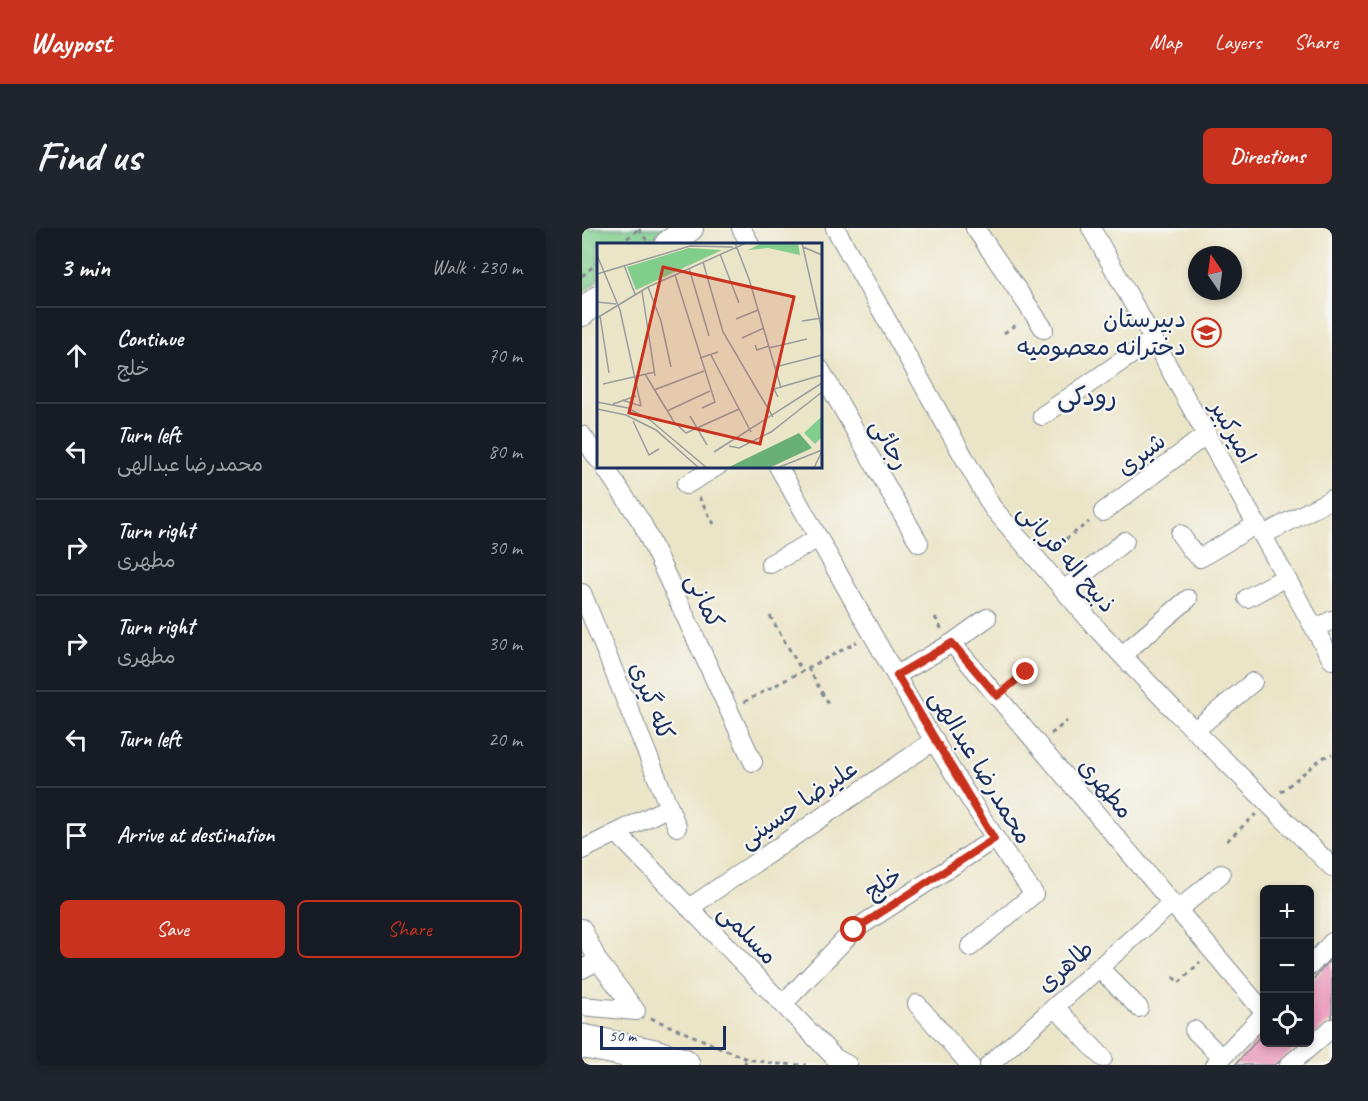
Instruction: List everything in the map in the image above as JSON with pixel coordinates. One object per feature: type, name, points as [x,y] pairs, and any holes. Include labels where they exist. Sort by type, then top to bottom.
[{"type":"highway","points":[[582,1041],[654,1056],[683,1065]]},
{"type":"street","points":[[669,243],[690,228]]},
{"type":"street","points":[[741,228],[749,243]]},
{"type":"street","name":"ذبیح اله قربانی","points":[[835,228],[992,507],[1122,656],[1332,867]]},
{"type":"street","points":[[975,228],[1044,329]]},
{"type":"street","name":"امیرکبیر","points":[[1091,228],[1332,660]]},
{"type":"street","points":[[582,313],[597,300]]},
{"type":"street","points":[[1042,416],[1154,339]]},
{"type":"street","name":"رجائی","points":[[822,373],[919,543]]},
{"type":"street","name":"شیری","points":[[1103,512],[1207,434]]},
{"type":"street","points":[[582,435],[597,458]]},
{"type":"street","name":"کمانی","points":[[605,468],[642,523],[753,762]]},
{"type":"street","points":[[688,483],[714,468]]},
{"type":"street","name":"محمدرضا عبدالهی","points":[[779,468],[934,740],[994,839],[1034,894],[970,947]]},
{"type":"street","points":[[1180,534],[1200,558],[1260,529],[1332,499]]},
{"type":"street","points":[[770,564],[819,538]]},
{"type":"street","points":[[1064,590],[1125,541]]},
{"type":"street","points":[[1246,598],[1286,577]]},
{"type":"street","name":"کله گیری","points":[[582,593],[677,827]]},
{"type":"street","points":[[1122,656],[1188,599]]},
{"type":"street","points":[[897,675],[952,643],[987,618]]},
{"type":"street","points":[[1315,629],[1332,620]]},
{"type":"street","name":"مطهری","points":[[952,643],[1260,1008]]},
{"type":"street","points":[[1195,730],[1253,682]]},
{"type":"street","name":"علیرضا حسینی","points":[[689,908],[934,740]]},
{"type":"street","points":[[582,850],[669,807]]},
{"type":"street","name":"مسلمی","points":[[616,833],[835,1058],[848,1065]]},
{"type":"street","name":"خلج","points":[[783,1004],[854,930],[994,839]]},
{"type":"street","name":"طاهری","points":[[989,1065],[1099,968],[1175,907],[1221,874]]},
{"type":"street","points":[[582,928],[598,961],[636,1011]]},
{"type":"street","points":[[1314,962],[1332,942]]},
{"type":"street","points":[[582,969],[598,961]]},
{"type":"street","points":[[1099,968],[1139,1008]]},
{"type":"street","points":[[917,1004],[970,1065]]},
{"type":"street","points":[[582,1006],[636,1011]]},
{"type":"street","points":[[1055,1007],[1103,1058]]},
{"type":"street","points":[[1194,1030],[1218,1062],[1260,1017]]},
{"type":"street","points":[[1289,1065],[1332,1028]]},
{"type":"path","points":[[621,243],[639,228],[649,243]]},
{"type":"path","points":[[582,276],[597,263]]},
{"type":"path","points":[[688,483],[714,524]]},
{"type":"path","points":[[1038,560],[1103,512]]},
{"type":"path","points":[[770,616],[802,671]]},
{"type":"path","points":[[730,710],[873,633]]},
{"type":"path","points":[[808,668],[829,705]]},
{"type":"path","points":[[997,696],[1026,672]]},
{"type":"path","points":[[1227,841],[1322,758],[1332,754]]},
{"type":"path","points":[[1173,977],[1179,983],[1212,951]]},
{"type":"path","points":[[636,1011],[747,1059],[776,1064],[806,1065]]},
{"type":"path","points":[[744,1065],[747,1059]]},
{"type":"green space","points":[[582,228],[666,228],[646,243],[597,243],[597,281],[582,293]]},
{"type":"building","points":[[1332,958],[1332,1020],[1314,1035],[1314,993],[1314,978]]},
{"type":"building","points":[[1260,1037],[1260,1047],[1297,1047],[1275,1065],[1235,1065]]},
{"type":"place","name":"دبیرستان دخترانه معصومیه","points":[[1207,333]]},
{"type":"district","name":"رودکی","points":[[1087,396]]},
{"type":"route","points":[[854,930],[994,839],[897,675],[952,643],[997,696],[1026,672]]}]
